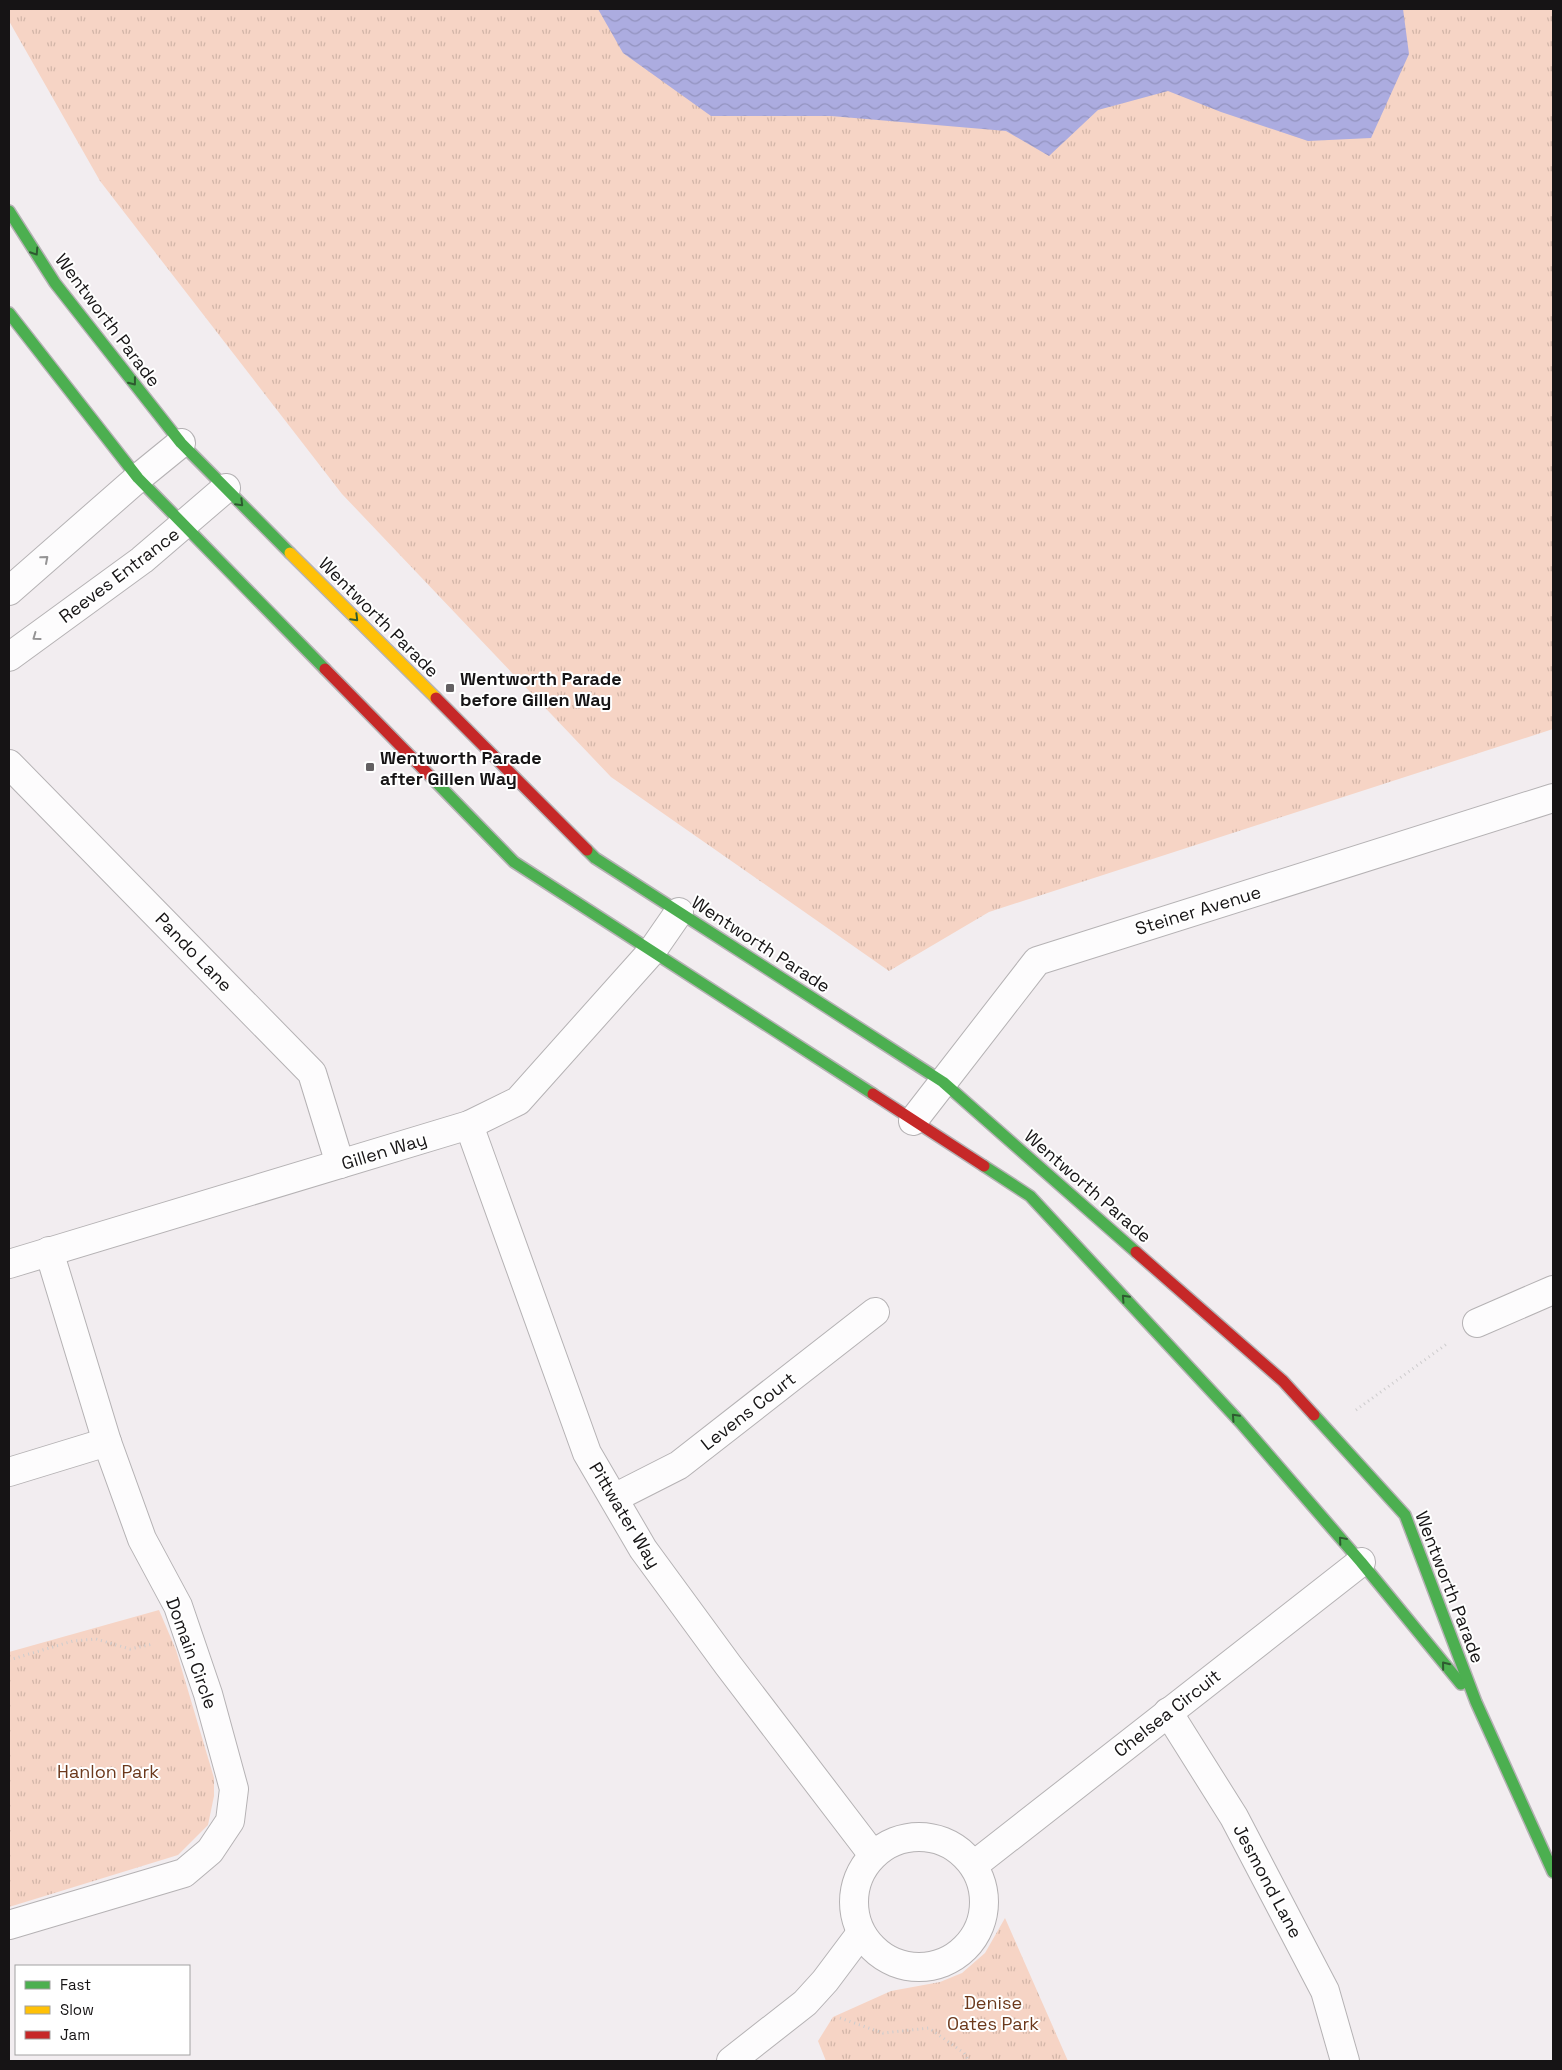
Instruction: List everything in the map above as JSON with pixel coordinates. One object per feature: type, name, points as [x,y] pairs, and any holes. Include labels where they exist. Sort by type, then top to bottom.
[{"type":"street","name":"Wentworth Parade","points":[[9,211],[55,283],[181,443],[595,858],[943,1082],[1283,1381],[1405,1515],[1476,1702],[1553,1872]]},
{"type":"street","name":"Wentworth Parade","points":[[9,313],[138,478],[514,862],[1030,1196],[1240,1422],[1361,1562],[1476,1702]]},
{"type":"street","points":[[9,591],[138,478],[181,443]]},
{"type":"street","name":"Reeves Entrance","points":[[9,657],[142,560],[184,526],[226,488]]},
{"type":"street","name":"Pando Lane","points":[[9,764],[312,1073],[340,1164]]},
{"type":"street","name":"Steiner Avenue","points":[[913,1121],[1037,961],[1553,798]]},
{"type":"street","name":"Gillen Way","points":[[9,1264],[469,1125],[518,1101],[652,951],[679,912]]},
{"type":"street","name":"Pittwater Way","points":[[469,1125],[587,1453],[648,1557],[873,1855]]},
{"type":"street","name":"Domain Circle","points":[[9,1925],[184,1872],[210,1851],[230,1821],[234,1789],[208,1694],[178,1606],[142,1538],[107,1442],[49,1252]]},
{"type":"street","points":[[1477,1323],[1553,1290]]},
{"type":"street","name":"Levens Court","points":[[614,1498],[678,1465],[874,1312]]},
{"type":"street","points":[[9,1472],[107,1442]]},
{"type":"street","name":"Chelsea Circuit","points":[[974,1865],[1361,1562]]},
{"type":"street","name":"Jesmond Lane","points":[[1168,1712],[1234,1817],[1325,1991],[1346,2061]]},
{"type":"street","points":[[914,1837],[937,1839],[958,1848],[974,1865],[983,1886],[985,1909],[978,1931],[961,1952],[941,1964],[918,1968],[896,1963],[876,1952],[861,1933],[854,1911],[855,1888],[863,1867],[873,1855],[892,1842],[914,1837]]},
{"type":"street","points":[[731,2061],[805,2003],[825,1981],[861,1933]]},
{"type":"path","points":[[1328,1430],[1477,1323]]},
{"type":"path","points":[[9,1660],[73,1641],[96,1639],[130,1649],[149,1646],[187,1632]]},
{"type":"path","points":[[805,2003],[833,2016],[883,2033],[929,2028],[964,2053],[969,2061]]},
{"type":"green space","points":[[9,9],[1553,9],[1553,729],[989,912],[889,971],[611,777],[342,494],[100,181],[9,21]]},
{"type":"green space","name":"Hanlon Park","points":[[159,1610],[176,1650],[214,1778],[214,1796],[208,1825],[178,1855],[9,1907],[9,1652]]},
{"type":"green space","name":"Denise Oates Park","points":[[1005,1918],[1068,2061],[826,2061],[818,2041],[833,2017],[891,1991],[940,1982],[962,1973],[985,1953]]},
{"type":"water","points":[[598,9],[1403,9],[1409,54],[1371,138],[1308,141],[1221,112],[1168,91],[1098,110],[1049,156],[1006,131],[831,116],[711,116],[623,53]]},
{"type":"traffic: fast","points":[[9,211],[55,283],[181,443],[290,553]]},
{"type":"traffic: fast","points":[[9,313],[138,478],[325,669]]},
{"type":"traffic: fast","points":[[435,781],[514,862],[873,1094]]},
{"type":"traffic: fast","points":[[587,850],[595,858],[943,1082],[1136,1252]]},
{"type":"traffic: fast","points":[[984,1166],[1030,1196],[1240,1422],[1361,1562],[1461,1684]]},
{"type":"traffic: fast","points":[[1314,1415],[1405,1515],[1476,1702],[1553,1872]]},
{"type":"traffic: slow","points":[[290,553],[436,698]]},
{"type":"traffic: jam","points":[[325,669],[435,781]]},
{"type":"traffic: jam","points":[[436,698],[587,850]]},
{"type":"traffic: jam","points":[[873,1094],[984,1166]]},
{"type":"traffic: jam","points":[[1136,1252],[1283,1381],[1314,1415]]},
{"type":"place","name":"Wentworth Parade before Gillen Way","points":[[450,688]]},
{"type":"place","name":"Wentworth Parade after Gillen Way","points":[[370,767]]}]
